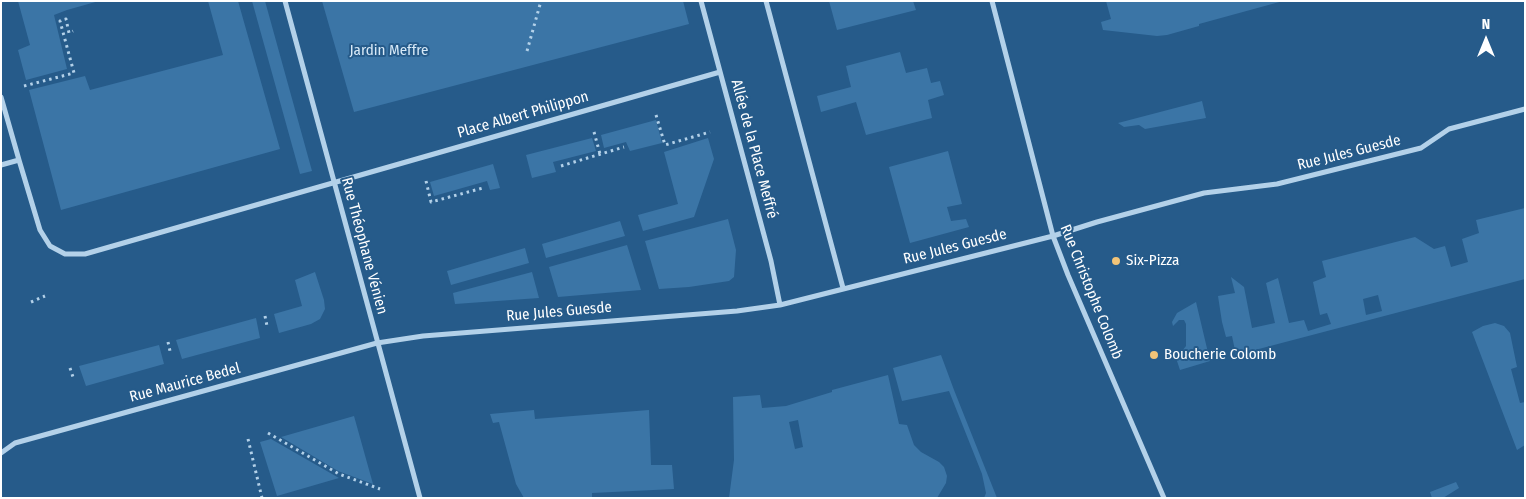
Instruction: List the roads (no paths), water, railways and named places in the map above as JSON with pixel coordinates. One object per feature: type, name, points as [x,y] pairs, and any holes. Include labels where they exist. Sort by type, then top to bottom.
[{"type":"street","name":"Rue Théophane Vénien","points":[[284,1],[420,498]]},
{"type":"street","name":"Allée de la Place Meffré","points":[[701,1],[771,261],[780,305]]},
{"type":"street","points":[[766,1],[843,288]]},
{"type":"street","name":"Rue Christophe Colomb","points":[[992,1],[1054,236],[1065,267],[1164,498]]},
{"type":"street","name":"Place Albert Philippon","points":[[1,97],[40,230],[50,246],[64,254],[85,254],[720,72]]},
{"type":"street","name":"Rue Jules Guesde","points":[[378,343],[423,336],[738,311],[780,305],[1054,236],[1097,222],[1204,193],[1277,184],[1420,148],[1449,129],[1525,109]]},
{"type":"street","points":[[1,165],[19,160]]},
{"type":"street","name":"Rue Maurice Bedel","points":[[1,454],[15,443],[378,343]]},
{"type":"place","name":"Six-Pizza","points":[[1116,261]]},
{"type":"place","name":"Boucherie Colomb","points":[[1154,355]]},
{"type":"park label","name":"Jardin Meffre","points":[[389,51]]}]
